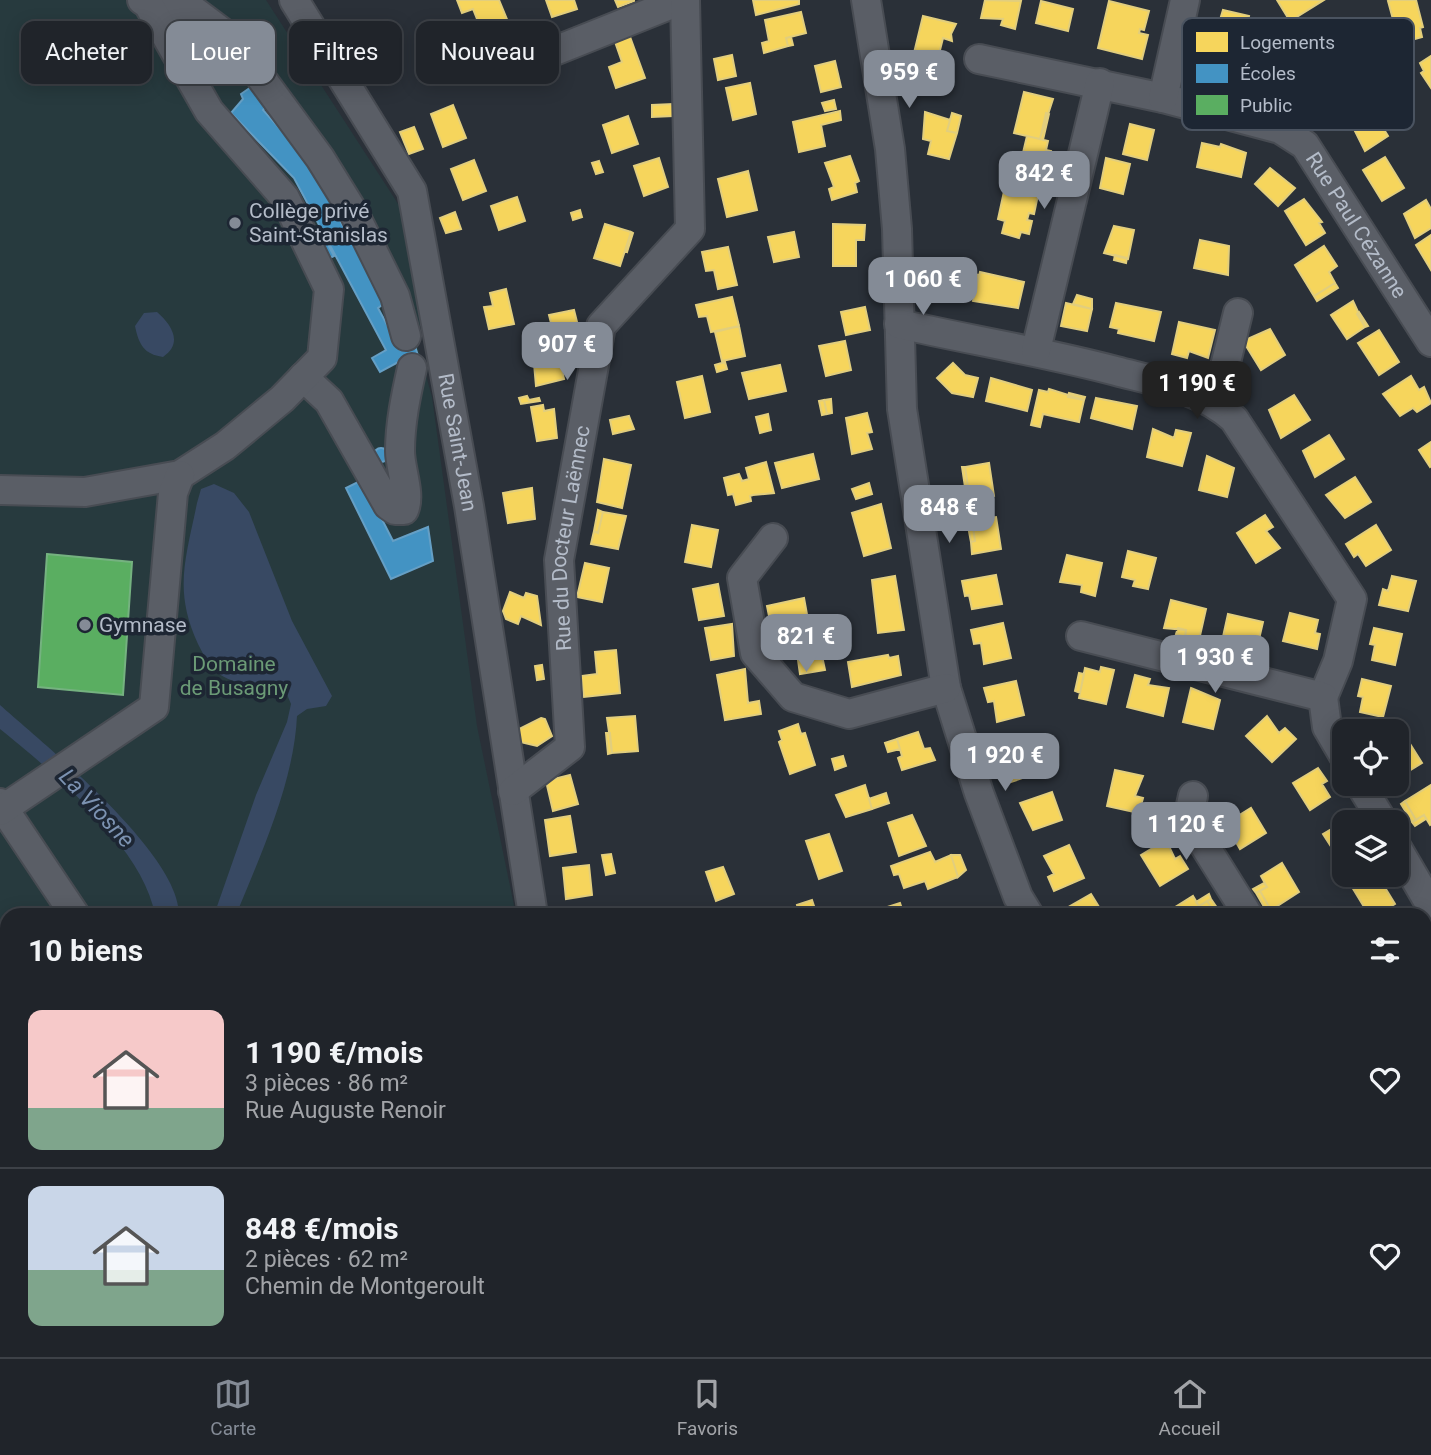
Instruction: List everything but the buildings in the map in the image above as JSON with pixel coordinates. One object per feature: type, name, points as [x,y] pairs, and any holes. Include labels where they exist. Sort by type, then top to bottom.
[{"type":"street","name":"Rue Saint-Jean","points":[[294,0],[412,191],[469,506],[532,908]]},
{"type":"street","name":"Rue du Docteur Laënnec","points":[[513,791],[570,747],[559,561],[601,326],[690,229],[683,0]]},
{"type":"street","points":[[559,49],[683,0]]},
{"type":"street","points":[[866,0],[890,149],[897,229],[902,409],[946,688],[979,793],[1018,897],[1025,908]]},
{"type":"street","points":[[1163,98],[1185,0]]},
{"type":"street","points":[[145,2],[194,11],[234,41],[320,158],[354,214],[395,296],[405,336]]},
{"type":"street","points":[[0,490],[85,492],[180,475],[225,446],[322,358],[328,289],[285,198],[209,111],[145,2]]},
{"type":"street","name":"Rue Paul Cézanne","points":[[979,58],[1182,103]]},
{"type":"street","points":[[1036,350],[1100,83]]},
{"type":"street","name":"Rue Paul Cézanne","points":[[1282,130],[1305,145],[1431,342]]},
{"type":"street","points":[[1216,403],[1238,313]]},
{"type":"street","points":[[899,324],[1036,350],[1183,388],[1216,403],[1234,419],[1352,599],[1338,661],[1323,697],[1327,727],[1332,736]]},
{"type":"street","points":[[303,377],[328,401],[388,505],[395,510],[404,510],[408,502],[403,484],[401,430],[412,368]]},
{"type":"street","points":[[70,908],[1,808],[154,707],[173,493],[180,475]]},
{"type":"street","points":[[773,538],[742,578],[755,653],[793,697],[849,714],[946,688]]},
{"type":"street","points":[[1081,636],[1323,697]]},
{"type":"street","points":[[1193,796],[1188,819],[1244,908]]},
{"type":"street","points":[[1409,868],[1431,906]]},
{"type":"green space","name":"Domaine de Busagny","points":[[0,0],[266,0],[289,36],[289,84],[320,84],[404,213],[421,327],[413,329],[432,397],[477,726],[515,908],[0,908]]},
{"type":"water","points":[[157,312],[171,328],[174,340],[173,346],[163,357],[151,354],[143,348],[135,326],[144,313]]},
{"type":"water","points":[[214,484],[234,493],[249,512],[292,621],[332,696],[326,706],[307,709],[297,716],[295,741],[283,792],[239,908],[216,908],[256,795],[287,722],[291,704],[286,692],[235,681],[215,671],[204,656],[190,625],[184,574],[201,489]]},
{"type":"water","name":"La Viosne","points":[[0,705],[107,802],[158,862],[173,890],[177,908],[153,908],[147,889],[133,863],[114,837],[69,788],[0,729]]},
{"type":"place","name":"Collège privé Saint-Stanislas","points":[[235,223]]},
{"type":"place","name":"Gymnase","points":[[85,625]]}]
